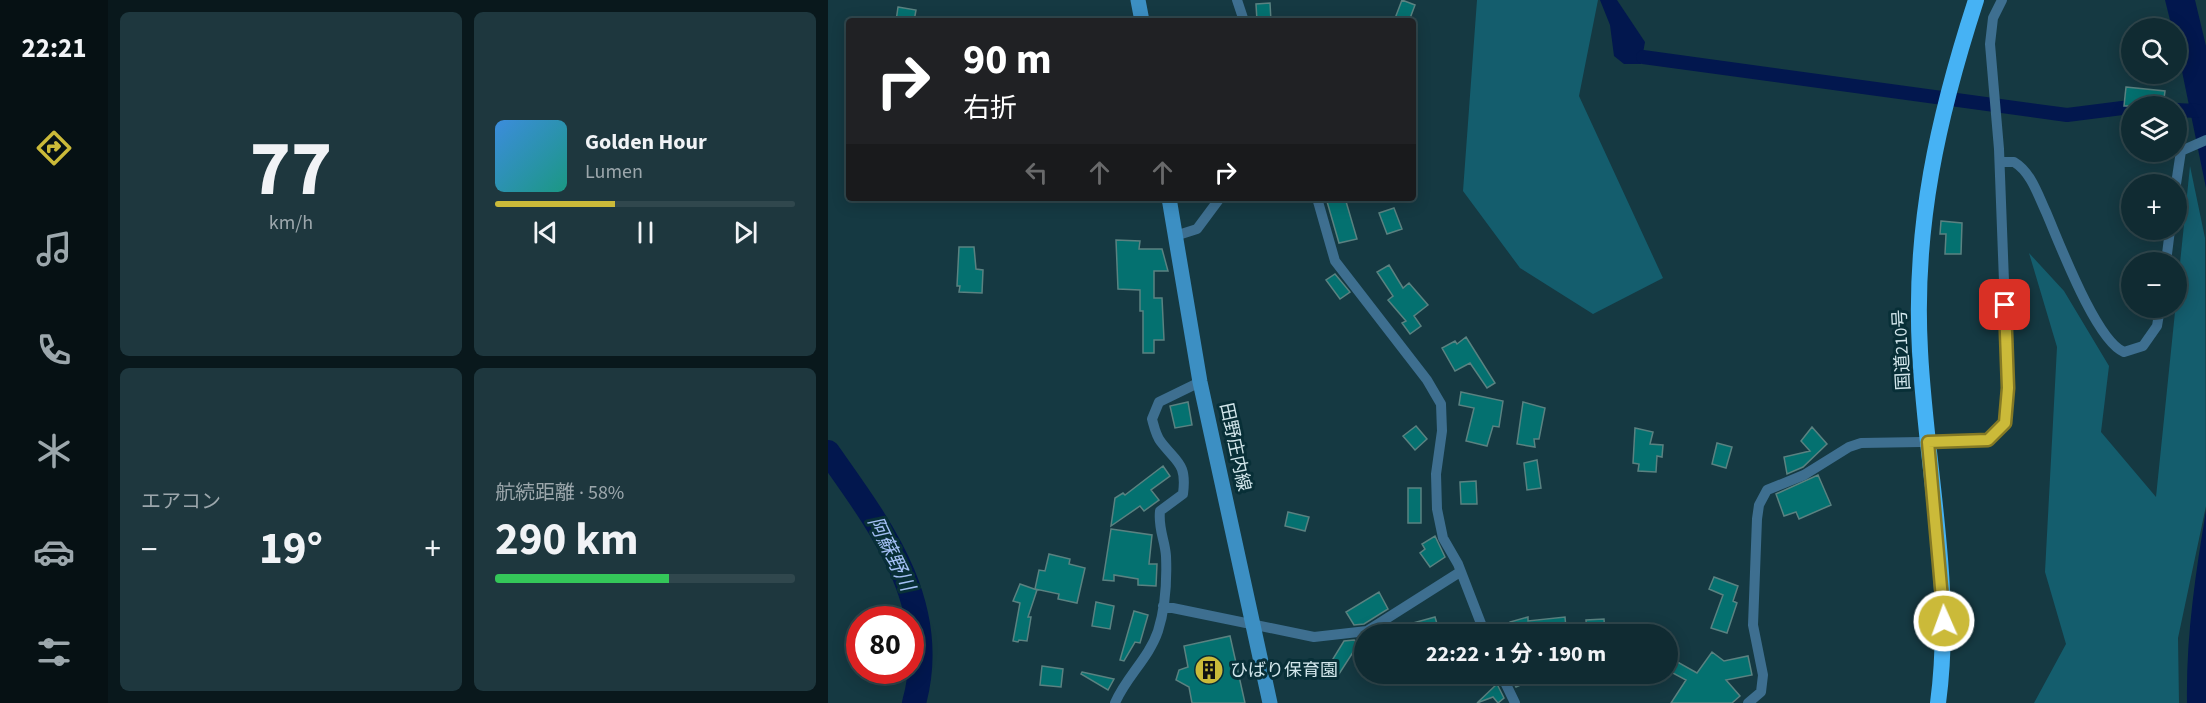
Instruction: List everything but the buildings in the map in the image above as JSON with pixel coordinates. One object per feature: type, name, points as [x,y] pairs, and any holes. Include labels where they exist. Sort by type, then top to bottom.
[{"type":"highway","name":"国道210号","points":[[1938,703],[1944,645],[1944,597],[1921,367],[1918,287],[1925,200],[1940,119],[1976,0]]},
{"type":"main road","points":[[1138,0],[1141,18]]},
{"type":"main road","name":"田野庄内線","points":[[1169,201],[1200,382],[1270,703]]},
{"type":"street","points":[[1238,0],[1243,18]]},
{"type":"street","points":[[1748,703],[1761,692],[1763,675],[1753,625],[1757,519],[1759,506],[1767,490],[1804,476],[1849,447],[1862,443],[1988,440],[2002,428],[2007,416],[2000,162],[1990,44],[1992,25],[2002,0]]},
{"type":"street","points":[[2178,174],[2181,151],[2206,140]]},
{"type":"street","points":[[2000,162],[2014,162],[2029,178],[2083,293],[2112,345],[2124,352],[2144,346],[2157,326],[2158,318]]},
{"type":"street","points":[[1175,236],[1197,229],[1218,201]]},
{"type":"street","points":[[1318,201],[1335,261],[1428,380],[1441,404],[1442,431],[1436,474],[1437,508],[1443,538],[1460,572],[1481,624]]},
{"type":"street","points":[[1115,703],[1121,689],[1148,651],[1158,631],[1163,606],[1166,555],[1158,528],[1160,511],[1183,494],[1185,480],[1179,460],[1160,440],[1152,419],[1159,402],[1200,382]]},
{"type":"street","points":[[1163,606],[1314,638],[1367,631],[1460,572]]},
{"type":"street","points":[[1506,684],[1515,703]]},
{"type":"shaded area","points":[[1477,0],[1598,0],[1579,96],[1663,278],[1593,314],[1520,268],[1463,191]]},
{"type":"shaded area","points":[[1600,0],[1617,0],[1645,42],[1641,64],[1624,64],[1614,56],[1610,25]]},
{"type":"shaded area","points":[[2165,0],[2195,0],[2206,46],[2206,188],[2185,84],[2187,84],[2187,18],[2170,18]]},
{"type":"shaded area","points":[[2190,166],[2205,238],[2206,506],[2178,638],[2179,703],[2034,703],[2066,644],[2045,572],[2057,347],[2029,253],[2064,291],[2109,366],[2101,432],[2156,497],[2174,318],[2187,318],[2187,252],[2181,252],[2182,240],[2187,240],[2187,195]]},
{"type":"shaded area","points":[[2206,511],[2206,703],[2187,703],[2192,607]]},
{"type":"waterway","points":[[1643,57],[2067,115],[2121,108]]},
{"type":"waterway","points":[[2187,111],[2197,111]]},
{"type":"waterway","name":"阿蘇野川","points":[[828,452],[886,539],[913,600],[919,633],[920,667],[914,703]]},
{"type":"place","name":"ひばり保育園","points":[[1209,670]]},
{"type":"route","points":[[1944,621],[1944,597],[1928,442],[1988,440],[2005,423],[2008,388],[2005,305]]}]
